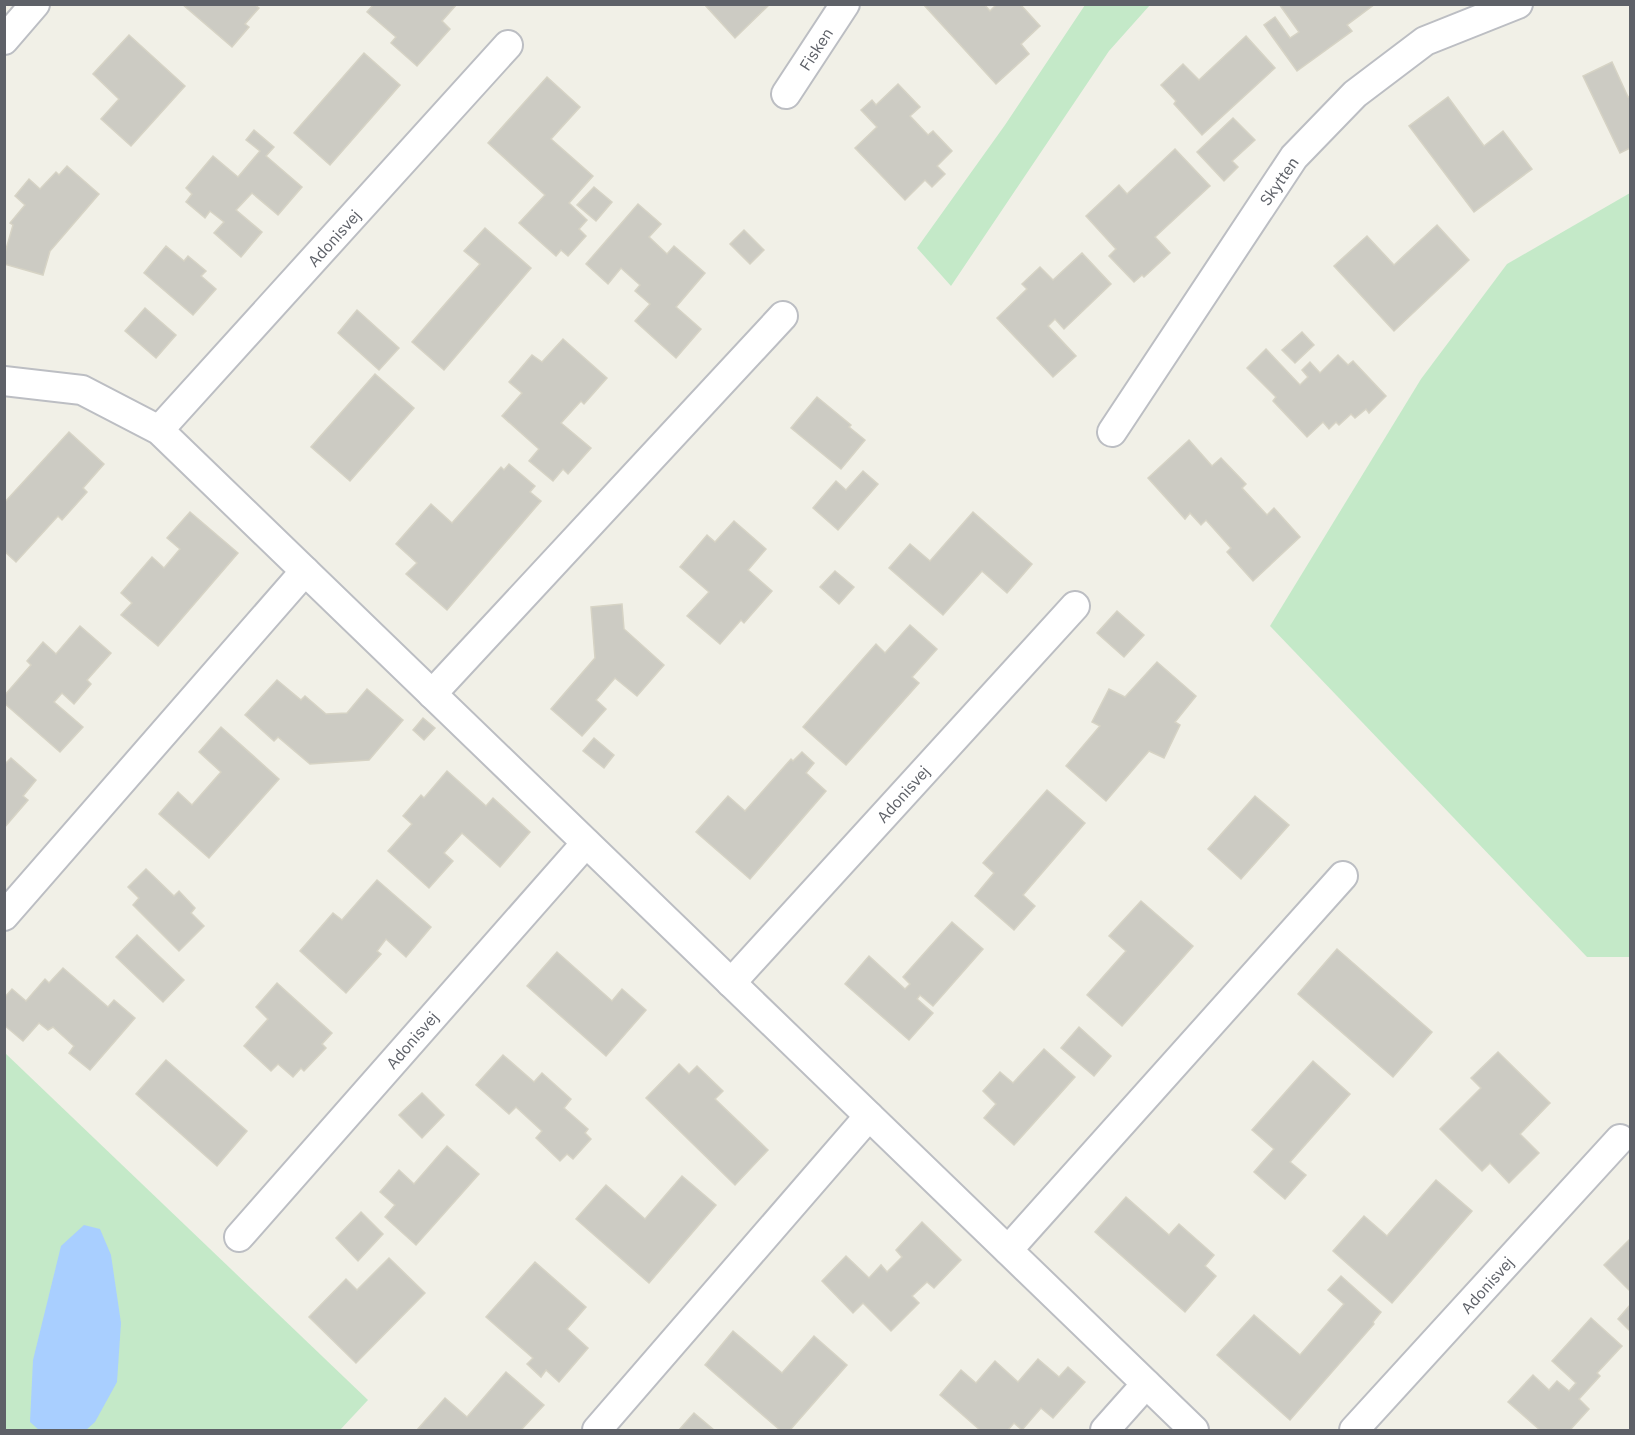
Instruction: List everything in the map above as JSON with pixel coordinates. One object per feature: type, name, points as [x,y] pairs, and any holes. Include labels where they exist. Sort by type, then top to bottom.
[{"type":"street","points":[[4,40],[35,4]]},
{"type":"street","name":"Fisken","points":[[786,94],[845,4]]},
{"type":"street","name":"Skytten","points":[[1112,432],[1294,157],[1355,94],[1425,41],[1518,4]]},
{"type":"street","name":"Adonisvej","points":[[159,430],[508,45]]},
{"type":"street","points":[[432,694],[783,316]]},
{"type":"street","points":[[4,381],[82,390],[159,430],[1194,1431]]},
{"type":"street","points":[[4,916],[305,571]]},
{"type":"street","name":"Adonisvej","points":[[731,983],[1075,606]]},
{"type":"street","name":"Adonisvej","points":[[239,1237],[586,843]]},
{"type":"street","points":[[1008,1250],[1343,876]]},
{"type":"street","points":[[597,1431],[869,1116]]},
{"type":"street","name":"Adonisvej","points":[[1354,1431],[1620,1139]]},
{"type":"street","points":[[1105,1431],[1146,1384]]},
{"type":"green space","points":[[1085,5],[1150,5],[1109,51],[951,286],[917,248],[1005,125]]},
{"type":"green space","points":[[1630,193],[1630,957],[1587,957],[1270,626],[1421,379],[1507,264]]},
{"type":"green space","points":[[4,1052],[368,1400],[340,1430],[5,1430]]},
{"type":"water","points":[[84,1225],[100,1229],[111,1255],[121,1323],[117,1382],[95,1422],[86,1430],[39,1430],[30,1422],[33,1360],[61,1246]]},
{"type":"building","points":[[182,4],[254,4],[259,8],[245,24],[249,27],[232,47]]},
{"type":"building","points":[[374,4],[457,4],[442,21],[450,29],[417,66],[391,43],[396,37],[367,12]]},
{"type":"building","points":[[704,4],[770,4],[735,38]]},
{"type":"building","points":[[923,4],[984,4],[990,11],[997,4],[1020,4],[1040,26],[1021,44],[1029,54],[996,84]]},
{"type":"building","points":[[1279,4],[1375,4],[1347,25],[1352,31],[1297,71],[1264,25],[1275,17],[1290,38],[1299,32]]},
{"type":"building","points":[[129,35],[185,86],[131,146],[101,119],[119,99],[93,74]]},
{"type":"building","points":[[1246,36],[1275,68],[1202,135],[1174,104],[1176,101],[1161,85],[1183,64],[1199,80]]},
{"type":"building","points":[[364,53],[400,85],[330,165],[294,133]]},
{"type":"building","points":[[1612,62],[1628,97],[1630,96],[1630,148],[1620,153],[1583,76]]},
{"type":"building","points":[[547,77],[580,107],[551,139],[593,176],[569,203],[587,220],[579,229],[586,236],[568,256],[561,250],[556,256],[519,223],[545,195],[488,143]]},
{"type":"building","points":[[898,84],[920,107],[910,116],[928,135],[933,131],[952,151],[937,166],[945,174],[932,187],[925,180],[905,200],[855,148],[877,127],[861,110],[872,100],[876,105]]},
{"type":"building","points":[[1448,97],[1484,146],[1503,131],[1532,169],[1474,212],[1409,126]]},
{"type":"building","points":[[1233,118],[1255,140],[1232,161],[1238,167],[1224,181],[1197,152]]},
{"type":"building","points":[[254,130],[274,147],[266,156],[302,187],[278,215],[252,193],[236,210],[262,232],[241,257],[214,233],[224,222],[210,211],[205,218],[186,202],[192,194],[186,188],[213,156],[238,177],[260,151],[246,140]]},
{"type":"building","points":[[1175,149],[1210,186],[1155,237],[1170,253],[1144,277],[1142,275],[1134,282],[1109,256],[1116,249],[1086,216],[1119,185],[1127,194]]},
{"type":"building","points":[[67,166],[99,194],[50,251],[43,275],[4,264],[13,225],[10,223],[25,205],[15,196],[29,179],[40,189],[56,172],[59,175]]},
{"type":"building","points":[[594,187],[612,202],[596,221],[577,205]]},
{"type":"building","points":[[638,204],[661,224],[649,237],[667,254],[674,246],[705,273],[676,307],[701,329],[676,358],[635,321],[650,304],[635,291],[640,285],[621,268],[608,284],[586,264]]},
{"type":"building","points":[[1437,225],[1469,260],[1394,331],[1334,266],[1367,236],[1394,265]]},
{"type":"building","points":[[485,228],[531,268],[444,370],[412,342],[480,264],[464,251]]},
{"type":"building","points":[[744,230],[764,250],[750,264],[730,244]]},
{"type":"building","points":[[166,246],[184,261],[188,256],[206,271],[201,276],[216,289],[193,315],[144,273]]},
{"type":"building","points":[[1082,253],[1111,284],[1064,329],[1055,319],[1048,326],[1076,356],[1053,377],[997,318],[1027,289],[1022,284],[1040,267],[1053,280]]},
{"type":"building","points":[[145,308],[176,335],[156,358],[125,331]]},
{"type":"building","points":[[357,310],[399,348],[379,370],[338,333]]},
{"type":"building","points":[[1302,332],[1314,345],[1295,363],[1282,350]]},
{"type":"building","points":[[563,339],[607,378],[584,404],[581,401],[561,423],[591,448],[568,474],[563,469],[553,481],[529,461],[539,449],[502,416],[522,393],[509,382],[532,355],[542,362]]},
{"type":"building","points":[[1266,349],[1300,385],[1308,377],[1302,370],[1310,362],[1320,373],[1338,355],[1348,365],[1353,361],[1386,396],[1369,413],[1366,409],[1355,418],[1351,414],[1339,425],[1336,422],[1329,429],[1323,422],[1307,437],[1273,401],[1276,397],[1247,368]]},
{"type":"building","points":[[375,374],[414,408],[350,481],[311,447]]},
{"type":"building","points":[[817,397],[851,425],[849,427],[865,440],[841,469],[791,428]]},
{"type":"building","points":[[69,432],[104,464],[83,488],[87,492],[62,520],[58,516],[16,562],[4,551],[4,503]]},
{"type":"building","points":[[1189,440],[1212,466],[1221,458],[1246,484],[1242,488],[1267,515],[1274,508],[1300,537],[1253,581],[1227,552],[1231,548],[1206,520],[1201,525],[1190,513],[1185,519],[1148,478]]},
{"type":"building","points":[[509,464],[535,486],[530,492],[541,501],[447,610],[406,574],[417,563],[396,544],[431,504],[452,523],[501,467],[504,470]]},
{"type":"building","points":[[863,471],[878,484],[838,530],[813,508],[836,481],[846,490]]},
{"type":"building","points":[[190,512],[238,553],[158,646],[121,615],[132,603],[121,593],[152,557],[164,568],[180,549],[167,538]]},
{"type":"building","points":[[973,512],[1032,564],[1007,593],[982,571],[943,615],[889,568],[910,544],[930,561]]},
{"type":"building","points":[[734,521],[766,549],[748,570],[772,591],[744,623],[741,620],[720,644],[687,616],[709,592],[680,567],[707,535],[715,542]]},
{"type":"building","points":[[835,571],[854,587],[839,604],[820,587]]},
{"type":"building","points":[[622,604],[624,629],[664,665],[637,696],[615,678],[596,700],[606,709],[582,736],[551,709],[595,658],[591,607]]},
{"type":"building","points":[[1117,611],[1144,635],[1124,657],[1097,633]]},
{"type":"building","points":[[910,625],[937,649],[912,677],[919,683],[846,765],[803,727],[876,644],[885,653]]},
{"type":"building","points":[[80,626],[111,653],[87,680],[91,684],[74,704],[62,693],[54,702],[83,727],[60,752],[4,703],[4,696],[31,665],[27,661],[43,642],[56,654]]},
{"type":"building","points":[[1157,662],[1196,696],[1175,722],[1180,725],[1164,758],[1149,751],[1106,801],[1066,766],[1100,726],[1092,722],[1109,689],[1125,697]]},
{"type":"building","points":[[277,680],[301,700],[305,696],[326,714],[347,713],[367,689],[403,720],[369,760],[310,764],[278,737],[274,741],[245,715]]},
{"type":"building","points":[[423,718],[435,728],[424,740],[413,730]]},
{"type":"building","points":[[221,727],[279,779],[209,858],[159,814],[178,792],[192,805],[221,772],[199,752]]},
{"type":"building","points":[[594,738],[614,755],[604,768],[583,751]]},
{"type":"building","points":[[802,752],[814,763],[806,773],[826,791],[750,879],[696,832],[728,796],[745,811],[791,759],[793,761]]},
{"type":"building","points":[[11,758],[36,780],[23,796],[28,800],[4,828],[4,762],[6,763]]},
{"type":"building","points":[[447,771],[486,806],[493,798],[530,832],[500,867],[462,833],[444,853],[453,861],[429,888],[388,851],[412,824],[403,816],[421,795],[424,798]]},
{"type":"building","points":[[1047,790],[1085,823],[1023,895],[1035,906],[1014,930],[975,896],[994,873],[983,863]]},
{"type":"building","points":[[1255,796],[1289,825],[1241,879],[1208,849]]},
{"type":"building","points":[[146,869],[174,896],[179,891],[195,908],[191,913],[204,926],[179,951],[133,905],[139,898],[128,887]]},
{"type":"building","points":[[377,880],[431,927],[406,957],[386,939],[377,951],[381,954],[346,993],[300,951],[333,913],[342,920]]},
{"type":"building","points":[[1141,901],[1193,946],[1122,1026],[1087,995],[1126,951],[1109,936]]},
{"type":"building","points":[[952,922],[983,949],[933,1006],[920,995],[917,999],[933,1013],[909,1040],[845,984],[869,956],[905,989],[910,984],[903,977]]},
{"type":"building","points":[[137,935],[184,980],[163,1002],[116,957]]},
{"type":"building","points":[[1337,949],[1432,1032],[1393,1077],[1298,994]]},
{"type":"building","points":[[557,952],[612,1001],[622,989],[646,1010],[606,1056],[527,986]]},
{"type":"building","points":[[63,968],[108,1007],[114,1000],[135,1018],[90,1070],[69,1053],[74,1046],[53,1027],[48,1030],[39,1023],[23,1041],[4,1025],[4,998],[12,989],[26,1001],[45,979],[49,983]]},
{"type":"building","points":[[277,983],[332,1033],[322,1044],[326,1048],[304,1071],[301,1068],[293,1077],[278,1064],[271,1071],[244,1046],[268,1019],[256,1007]]},
{"type":"building","points":[[1079,1027],[1111,1056],[1094,1076],[1061,1048]]},
{"type":"building","points":[[1044,1049],[1075,1077],[1014,1145],[984,1118],[996,1104],[983,1091],[1000,1072],[1013,1083]]},
{"type":"building","points":[[1498,1052],[1550,1103],[1520,1134],[1539,1153],[1509,1183],[1490,1163],[1482,1171],[1440,1129],[1481,1088],[1471,1078]]},
{"type":"building","points":[[503,1055],[534,1082],[542,1073],[571,1099],[564,1108],[588,1129],[585,1133],[591,1139],[573,1159],[567,1154],[560,1161],[536,1138],[542,1131],[516,1107],[509,1114],[476,1085]]},
{"type":"building","points":[[166,1060],[247,1131],[217,1166],[136,1094]]},
{"type":"building","points":[[1313,1061],[1350,1094],[1290,1162],[1306,1175],[1285,1199],[1254,1172],[1274,1149],[1252,1130]]},
{"type":"building","points":[[679,1064],[689,1074],[697,1066],[723,1091],[715,1099],[768,1150],[735,1185],[646,1098]]},
{"type":"building","points":[[422,1093],[444,1115],[422,1138],[399,1115]]},
{"type":"building","points":[[447,1146],[479,1174],[416,1245],[385,1217],[395,1205],[380,1192],[399,1170],[414,1184]]},
{"type":"building","points":[[682,1176],[716,1205],[649,1283],[576,1219],[606,1185],[645,1219]]},
{"type":"building","points":[[1436,1180],[1472,1211],[1392,1303],[1333,1251],[1364,1216],[1387,1236]]},
{"type":"building","points":[[1126,1197],[1169,1235],[1179,1224],[1214,1255],[1205,1266],[1216,1276],[1185,1312],[1095,1232]]},
{"type":"building","points":[[361,1212],[383,1234],[358,1261],[336,1238]]},
{"type":"building","points":[[922,1222],[961,1260],[934,1288],[927,1282],[912,1296],[919,1303],[891,1331],[863,1303],[853,1313],[822,1281],[846,1256],[869,1278],[881,1265],[887,1272],[902,1257],[896,1250]]},
{"type":"building","points":[[1630,1239],[1630,1291],[1604,1265]]},
{"type":"building","points":[[389,1258],[425,1293],[356,1363],[309,1317],[346,1279],[357,1290]]},
{"type":"building","points":[[535,1262],[586,1307],[567,1329],[588,1348],[559,1382],[546,1370],[541,1377],[527,1364],[533,1358],[486,1317]]},
{"type":"building","points":[[1341,1276],[1381,1312],[1373,1322],[1374,1324],[1290,1420],[1217,1355],[1254,1315],[1300,1355],[1344,1304],[1328,1290]]},
{"type":"building","points":[[1630,1305],[1630,1331],[1618,1319]]},
{"type":"building","points":[[1591,1318],[1622,1346],[1597,1373],[1600,1376],[1579,1399],[1589,1409],[1570,1430],[1540,1430],[1508,1402],[1533,1375],[1549,1390],[1557,1381],[1569,1391],[1576,1383],[1552,1361]]},
{"type":"building","points":[[733,1331],[782,1373],[814,1336],[847,1365],[790,1430],[780,1430],[705,1365]]},
{"type":"building","points":[[1038,1359],[1059,1377],[1068,1367],[1085,1382],[1053,1418],[1041,1408],[1022,1430],[1014,1423],[1008,1430],[980,1430],[940,1395],[961,1370],[976,1383],[995,1361],[1018,1382]]},
{"type":"building","points":[[506,1372],[544,1405],[521,1430],[417,1430],[445,1398],[467,1417]]},
{"type":"building","points":[[694,1413],[714,1430],[679,1430]]}]
